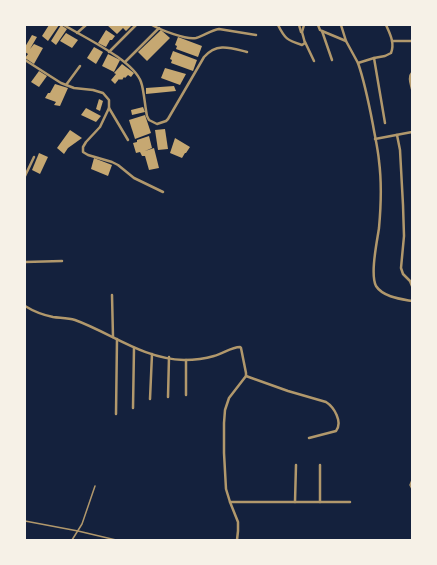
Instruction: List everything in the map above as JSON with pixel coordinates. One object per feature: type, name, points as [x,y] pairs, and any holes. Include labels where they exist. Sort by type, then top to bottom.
[{"type":"street","points":[[64,25],[125,62],[137,75],[141,83],[147,116],[149,120],[156,124],[168,119],[207,54],[217,48],[225,47],[247,52]]},
{"type":"street","points":[[77,33],[86,25]]},
{"type":"street","points":[[109,52],[136,25]]},
{"type":"street","points":[[152,25],[189,38],[197,38],[214,30],[220,29],[256,35]]},
{"type":"street","points":[[213,25],[214,30]]},
{"type":"street","points":[[278,25],[283,36],[289,40],[302,45],[305,42]]},
{"type":"street","points":[[298,25],[314,61]]},
{"type":"street","points":[[302,32],[304,25]]},
{"type":"street","points":[[318,25],[322,31],[332,60]]},
{"type":"street","points":[[341,25],[346,41],[358,63],[368,99],[379,161],[381,195],[374,279],[380,290],[387,295],[412,301]]},
{"type":"street","points":[[358,63],[391,53],[393,46],[386,25]]},
{"type":"street","points":[[125,62],[159,28]]},
{"type":"street","points":[[322,31],[346,41]]},
{"type":"street","points":[[392,41],[412,41]]},
{"type":"street","points":[[374,58],[385,123]]},
{"type":"street","points":[[25,60],[61,83],[74,88],[94,90],[103,94],[109,100],[109,108],[100,127],[83,147],[83,152],[88,155],[112,162],[134,178],[163,192]]},
{"type":"street","points":[[66,85],[80,66]]},
{"type":"street","points":[[412,73],[410,78],[412,89]]},
{"type":"street","points":[[109,108],[128,140]]},
{"type":"street","points":[[375,139],[412,132]]},
{"type":"street","points":[[397,135],[401,155],[404,236],[401,268],[403,274],[410,280],[412,286]]},
{"type":"street","points":[[25,176],[34,157]]},
{"type":"street","points":[[25,262],[62,261]]},
{"type":"street","points":[[112,295],[113,337]]},
{"type":"street","points":[[25,306],[41,314],[52,317],[73,319],[134,348],[169,358],[186,360],[199,359],[215,356],[235,347],[240,347],[242,350],[246,376],[229,398],[225,410],[224,453],[226,489],[238,522],[237,540]]},
{"type":"street","points":[[116,414],[117,339]]},
{"type":"street","points":[[133,408],[134,348]]},
{"type":"street","points":[[150,399],[152,354]]},
{"type":"street","points":[[168,397],[169,358]]},
{"type":"street","points":[[186,360],[186,395]]},
{"type":"street","points":[[246,376],[288,391],[326,402],[331,405],[339,424],[338,428],[336,431],[309,438]]},
{"type":"street","points":[[295,502],[296,465]]},
{"type":"street","points":[[320,465],[320,502]]},
{"type":"street","points":[[230,502],[350,502]]},
{"type":"lane","points":[[412,480],[410,485],[412,489]]},
{"type":"lane","points":[[72,540],[82,524],[95,486]]},
{"type":"lane","points":[[25,521],[116,540]]},
{"type":"building","points":[[49,25],[59,25],[48,41],[42,36]]},
{"type":"building","points":[[61,25],[67,29],[56,45],[51,41]]},
{"type":"building","points":[[107,25],[132,25],[126,31],[123,28],[117,34]]},
{"type":"building","points":[[106,30],[115,36],[112,40],[110,40],[106,47],[98,43]]},
{"type":"building","points":[[161,30],[170,38],[147,61],[138,52]]},
{"type":"building","points":[[66,33],[78,40],[72,48],[60,41]]},
{"type":"building","points":[[32,35],[37,37],[30,49],[34,44],[43,48],[34,64],[25,58],[28,54],[25,52],[25,47]]},
{"type":"building","points":[[178,37],[202,46],[198,57],[176,49],[177,46],[175,45]]},
{"type":"building","points":[[94,47],[103,52],[96,64],[87,58]]},
{"type":"building","points":[[173,51],[197,60],[193,71],[171,63],[172,60],[170,59]]},
{"type":"building","points":[[108,54],[120,60],[114,72],[102,66]]},
{"type":"building","points":[[122,64],[134,73],[131,77],[128,75],[122,80],[119,79],[115,84],[111,80],[116,74],[114,73]]},
{"type":"building","points":[[165,68],[186,74],[180,85],[161,78]]},
{"type":"building","points":[[39,71],[47,76],[39,87],[31,82]]},
{"type":"building","points":[[55,84],[68,88],[60,106],[54,105],[56,102],[45,98]]},
{"type":"building","points":[[174,86],[176,91],[146,94],[146,88]]},
{"type":"building","points":[[99,99],[103,101],[100,111],[96,109]]},
{"type":"building","points":[[143,107],[145,112],[132,115],[131,110]]},
{"type":"building","points":[[86,108],[101,116],[96,122],[81,115]]},
{"type":"building","points":[[145,115],[151,133],[135,139],[129,120]]},
{"type":"building","points":[[165,129],[168,149],[158,150],[155,130]]},
{"type":"building","points":[[70,130],[82,138],[68,148],[64,154],[57,148]]},
{"type":"building","points":[[149,136],[152,148],[145,151],[154,148],[159,168],[149,170],[145,156],[142,156],[140,152],[136,153],[133,143]]},
{"type":"building","points":[[175,138],[190,147],[182,158],[170,153]]},
{"type":"building","points":[[39,153],[48,157],[40,174],[32,170]]},
{"type":"building","points":[[94,158],[112,165],[108,176],[91,169]]}]
